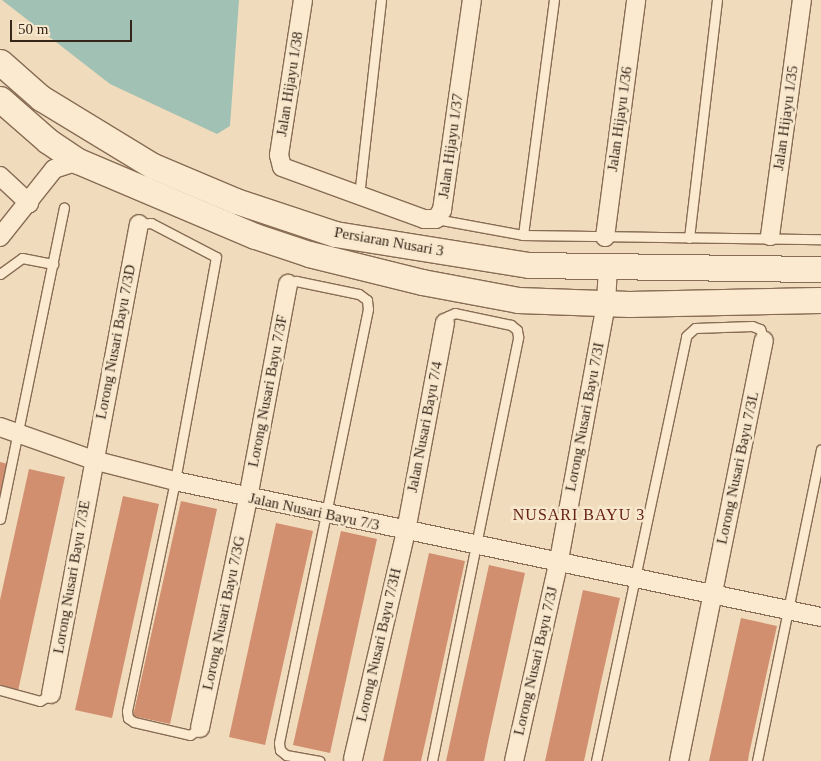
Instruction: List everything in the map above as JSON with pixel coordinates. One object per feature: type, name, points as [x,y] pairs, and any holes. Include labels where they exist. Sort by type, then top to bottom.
[{"type":"main road","name":"Persiaran Nusari 3","points":[[0,62],[41,98],[154,166],[236,202],[336,234],[530,265],[608,268],[821,269]]},
{"type":"main road","name":"Persiaran Nusari 3","points":[[0,99],[48,141],[78,161],[255,236],[309,254],[422,282],[518,300],[606,304],[821,300]]},
{"type":"street","name":"Jalan Hijayu 1/38","points":[[282,167],[279,155],[303,0]]},
{"type":"street","name":"Jalan Hijayu 1/37","points":[[282,167],[424,219],[436,218],[442,210],[472,0]]},
{"type":"street","name":"Jalan Hijayu 1/36","points":[[605,237],[636,0]]},
{"type":"street","name":"Jalan Hijayu 1/35","points":[[770,236],[802,0]]},
{"type":"street","points":[[46,177],[48,141]]},
{"type":"street","points":[[0,237],[29,203],[46,177],[54,169],[78,161]]},
{"type":"street","points":[[0,176],[29,203]]},
{"type":"street","name":"Lorong Nusari Bayu 7/3D","points":[[93,460],[139,224]]},
{"type":"street","name":"Lorong Nusari Bayu 7/3I","points":[[558,560],[606,304],[608,268]]},
{"type":"street","name":"Lorong Nusari Bayu 7/3F","points":[[248,498],[288,284]]},
{"type":"street","name":"Jalan Nusari Bayu 7/4","points":[[406,531],[445,323]]},
{"type":"street","name":"Lorong Nusari Bayu 7/3L","points":[[711,596],[764,340]]},
{"type":"street","name":"Jalan Nusari Bayu 7/3","points":[[0,427],[93,460],[248,498],[475,546],[558,560],[711,596],[821,617]]},
{"type":"street","name":"Lorong Nusari Bayu 7/3E","points":[[51,694],[93,460]]},
{"type":"street","name":"Lorong Nusari Bayu 7/3G","points":[[200,728],[248,498]]},
{"type":"street","name":"Lorong Nusari Bayu 7/3H","points":[[352,760],[406,531]]},
{"type":"street","name":"Lorong Nusari Bayu 7/3J","points":[[514,761],[558,560]]},
{"type":"street","points":[[679,761],[711,596]]},
{"type":"lane","points":[[359,196],[381,0]]},
{"type":"lane","points":[[523,235],[554,0]]},
{"type":"lane","points":[[688,238],[717,0]]},
{"type":"lane","points":[[0,519],[64,208]]},
{"type":"lane","points":[[436,218],[523,235],[688,238],[770,236],[821,239]]},
{"type":"lane","points":[[139,224],[151,223],[216,257],[175,481],[127,711],[128,718],[134,722],[190,735],[200,728]]},
{"type":"lane","points":[[0,274],[22,258],[53,264]]},
{"type":"lane","points":[[288,284],[296,281],[359,294],[367,300],[368,309],[328,514],[279,743],[280,750],[286,755],[319,761]]},
{"type":"lane","points":[[432,761],[518,337],[516,330],[510,325],[455,313],[448,316],[445,323]]},
{"type":"lane","points":[[596,761],[686,336],[695,328],[752,326],[760,329],[764,340]]},
{"type":"lane","points":[[757,761],[821,449]]},
{"type":"lane","points":[[0,690],[40,700],[51,694]]},
{"type":"shaded area","points":[[2,0],[239,0],[230,126],[217,134],[110,84]]},
{"type":"building","points":[[0,462],[8,464],[1,495],[0,495]]},
{"type":"building","points":[[29,469],[65,477],[18,691],[0,687],[0,600]]},
{"type":"building","points":[[123,496],[159,504],[112,718],[75,710]]},
{"type":"building","points":[[181,501],[217,509],[170,724],[133,716]]},
{"type":"building","points":[[276,523],[313,531],[265,745],[229,737]]},
{"type":"building","points":[[341,531],[377,539],[330,753],[293,745]]},
{"type":"building","points":[[429,553],[465,561],[428,730],[421,761],[383,761]]},
{"type":"building","points":[[489,565],[525,573],[484,761],[446,761]]},
{"type":"building","points":[[583,590],[620,598],[584,761],[545,761]]},
{"type":"building","points":[[741,618],[777,626],[748,761],[709,761]]},
{"type":"district","name":"NUSARI BAYU 3","points":[[579,515]]}]
